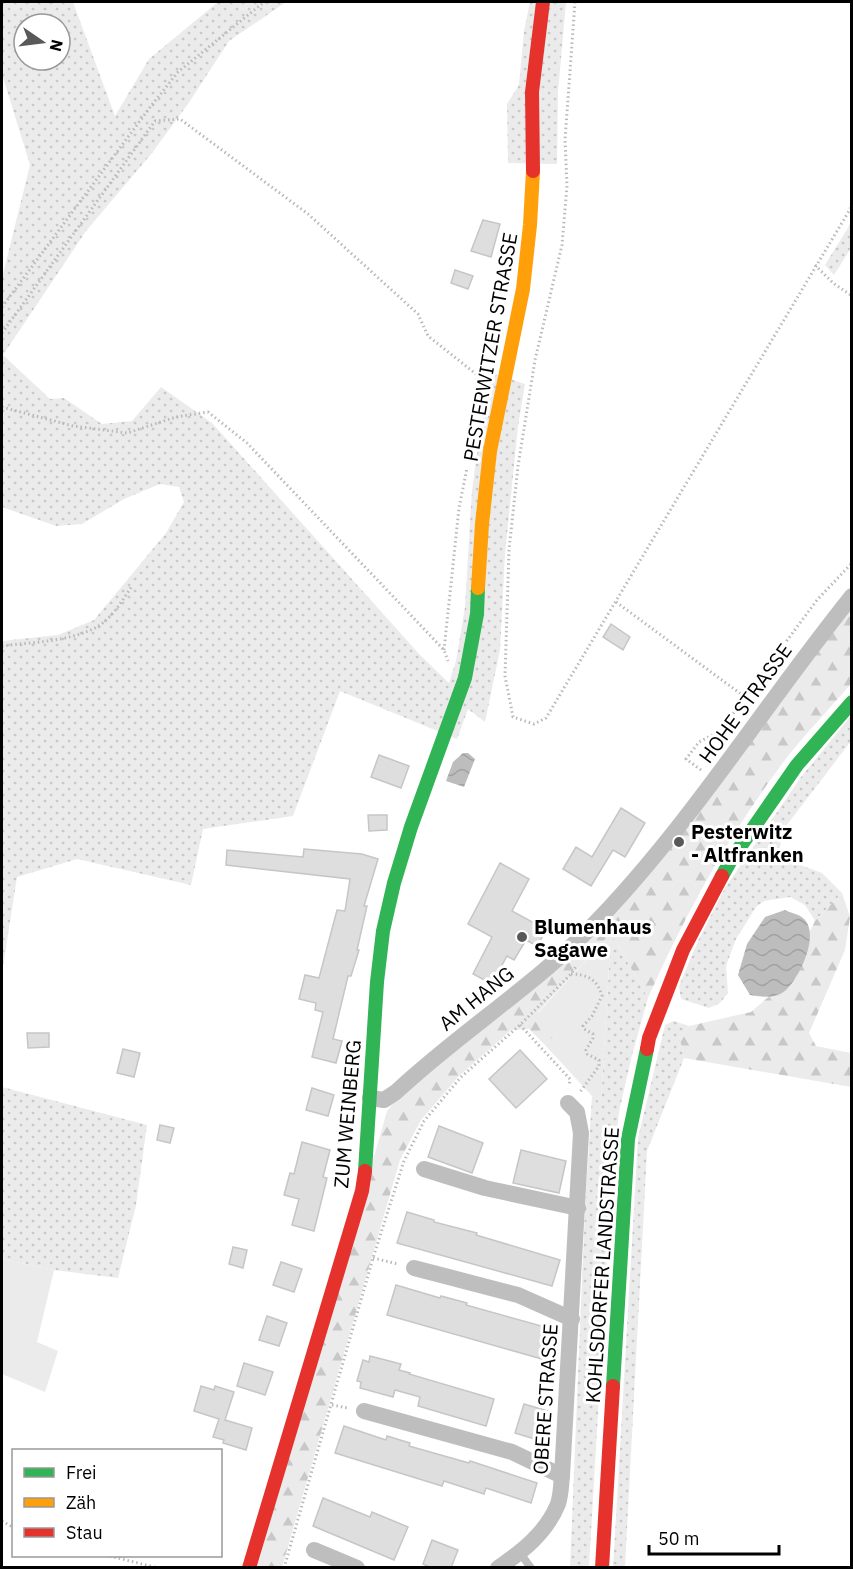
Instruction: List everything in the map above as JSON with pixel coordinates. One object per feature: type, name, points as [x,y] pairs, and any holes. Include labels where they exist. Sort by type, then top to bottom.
[{"type":"street","name":"PESTERWITZER STRASSE","points":[[459,697],[477,614],[482,524],[490,451],[524,279],[533,169],[532,92],[543,2]]},
{"type":"street","name":"HOHE STRASSE","points":[[674,835],[852,596]]},
{"type":"street","name":"ZUM WEINBERG","points":[[249,1568],[362,1191],[367,1153],[377,982],[385,921],[411,827],[459,697]]},
{"type":"street","name":"KOHLSDORFER LANDSTRASSE","points":[[602,1568],[628,1139],[649,1038],[683,950],[731,860],[798,765],[852,702]]},
{"type":"street","name":"AM HANG","points":[[370,1098],[384,1100],[396,1092],[543,970],[597,921],[674,835]]},
{"type":"street","name":"OBERE STRASSE","points":[[498,1568],[520,1553],[542,1532],[558,1502],[562,1476],[578,1208],[580,1133],[577,1112],[568,1103]]},
{"type":"street","points":[[424,1169],[485,1188],[578,1208]]},
{"type":"street","points":[[414,1268],[518,1295],[572,1319]]},
{"type":"street","points":[[364,1411],[512,1452],[562,1476]]},
{"type":"street","points":[[314,1550],[357,1568]]},
{"type":"lane","points":[[520,1553],[531,1568]]},
{"type":"path","points":[[2,307],[178,72],[264,2]]},
{"type":"path","points":[[575,2],[565,140],[567,186],[562,245],[535,360],[518,466],[509,550],[505,676],[513,717],[534,724],[546,718],[852,206]]},
{"type":"path","points":[[2,333],[155,121],[180,119],[308,214],[418,314],[429,336],[476,374],[479,402]]},
{"type":"path","points":[[815,265],[833,283],[852,296]]},
{"type":"path","points":[[2,407],[73,426],[127,433],[176,417],[208,412],[247,443],[444,650],[450,666]]},
{"type":"path","points":[[444,650],[459,508],[467,466]]},
{"type":"path","points":[[694,765],[686,759],[699,742],[720,731],[817,600],[852,563]]},
{"type":"path","points":[[2,646],[59,639],[96,628],[111,615],[132,586]]},
{"type":"path","points":[[615,602],[745,697]]},
{"type":"path","points":[[284,1568],[373,1258],[404,1161],[424,1121],[461,1077],[520,1025],[571,974],[584,974],[597,983],[602,996],[584,1026],[584,1029],[592,1034],[586,1050],[587,1054],[599,1060],[599,1066],[584,1088],[568,1103]]},
{"type":"path","points":[[520,1025],[562,1072]]},
{"type":"path","points":[[373,1258],[414,1268]]},
{"type":"path","points":[[114,1557],[158,1568]]},
{"type":"green space","points":[[2,2],[73,2],[115,116],[149,59],[218,2],[286,2],[229,41],[188,104],[152,153],[86,231],[3,355],[50,399],[64,398],[102,424],[132,421],[161,387],[212,423],[420,655],[449,683],[456,661],[465,607],[472,490],[492,373],[525,384],[518,426],[505,554],[500,650],[485,722],[468,709],[457,739],[340,691],[293,816],[203,829],[191,885],[77,859],[17,877],[2,973],[2,641],[58,635],[94,620],[166,533],[184,502],[179,487],[160,484],[124,499],[82,524],[56,526],[2,507],[2,278],[30,165],[2,74]]},
{"type":"green space","points":[[530,2],[566,2],[558,92],[557,164],[508,163],[507,104],[519,85],[524,31]]},
{"type":"green space","points":[[851,223],[851,248],[834,275],[825,265]]},
{"type":"green space","points":[[851,610],[851,684],[788,756],[747,813],[694,903],[648,998],[611,933],[538,1012],[557,1033],[545,1045],[529,1029],[511,1030],[459,1076],[421,1120],[400,1160],[282,1567],[257,1568],[387,1111],[409,1085],[550,971]]},
{"type":"green space","points":[[851,716],[851,741],[783,830],[778,857],[822,873],[842,893],[815,921],[805,905],[790,897],[764,901],[756,907],[736,939],[726,966],[728,993],[720,1003],[709,1008],[681,999],[679,986],[699,939],[725,888],[801,777]]},
{"type":"green space","points":[[842,893],[850,917],[845,950],[809,1033],[816,1046],[851,1053],[851,1087],[684,1058],[680,1039],[689,1026],[751,1012],[767,998],[786,990],[810,941],[810,931],[815,921]]},
{"type":"green space","points":[[611,933],[648,998],[619,1112],[612,1174],[589,1567],[570,1568],[592,1096],[601,1103]]},
{"type":"green space","points":[[611,933],[601,1103],[545,1045],[557,1033],[538,1013]]},
{"type":"green space","points":[[674,1021],[689,1026],[680,1039],[684,1058],[647,1151],[625,1567],[613,1568],[638,1138],[665,1025]]},
{"type":"green space","points":[[2,1087],[147,1125],[136,1205],[118,1278],[54,1270],[2,1259]]},
{"type":"green space","points":[[2,1259],[54,1270],[37,1342],[58,1351],[45,1392],[2,1374]]},
{"type":"water","points":[[463,753],[468,753],[475,759],[464,787],[446,781],[453,762]]},
{"type":"water","points":[[785,910],[803,918],[808,925],[810,934],[807,955],[797,975],[782,993],[769,997],[750,995],[738,975],[747,944],[765,917]]},
{"type":"building","points":[[483,220],[500,224],[491,257],[471,251]]},
{"type":"building","points":[[455,270],[473,276],[468,289],[451,283]]},
{"type":"building","points":[[611,624],[630,637],[623,650],[603,637]]},
{"type":"building","points":[[379,755],[409,766],[401,788],[371,777]]},
{"type":"building","points":[[621,808],[645,823],[625,857],[613,850],[591,886],[563,869],[576,847],[592,857]]},
{"type":"building","points":[[368,815],[387,815],[387,830],[369,831]]},
{"type":"building","points":[[304,849],[362,854],[378,859],[364,906],[367,906],[357,950],[359,950],[351,976],[348,976],[333,1039],[342,1041],[336,1063],[312,1057],[323,1012],[315,1010],[316,1003],[299,999],[305,975],[319,978],[337,910],[345,911],[350,879],[226,865],[227,850],[303,857]]},
{"type":"building","points":[[500,863],[529,879],[512,911],[536,924],[534,928],[544,934],[537,946],[526,940],[514,960],[507,956],[492,984],[473,974],[492,937],[468,924]]},
{"type":"building","points":[[27,1033],[49,1033],[49,1047],[28,1048]]},
{"type":"building","points":[[123,1049],[140,1053],[134,1077],[117,1073]]},
{"type":"building","points":[[520,1050],[547,1079],[516,1108],[489,1079]]},
{"type":"building","points":[[312,1088],[334,1095],[328,1116],[306,1110]]},
{"type":"building","points":[[160,1125],[174,1128],[170,1143],[157,1140]]},
{"type":"building","points":[[439,1126],[483,1143],[472,1173],[428,1157]]},
{"type":"building","points":[[302,1142],[330,1150],[323,1177],[327,1178],[314,1231],[292,1225],[299,1199],[284,1195],[290,1173],[294,1174]]},
{"type":"building","points":[[521,1150],[566,1161],[559,1193],[513,1183]]},
{"type":"building","points":[[407,1212],[560,1260],[552,1286],[397,1243]]},
{"type":"building","points":[[233,1247],[247,1250],[243,1268],[229,1264]]},
{"type":"building","points":[[281,1262],[302,1269],[294,1292],[273,1285]]},
{"type":"building","points":[[396,1285],[467,1303],[466,1305],[552,1329],[542,1359],[387,1315]]},
{"type":"building","points":[[267,1316],[287,1323],[279,1346],[259,1340]]},
{"type":"building","points":[[370,1356],[401,1364],[399,1370],[409,1374],[494,1399],[486,1426],[418,1406],[420,1397],[395,1390],[393,1397],[360,1388],[361,1382],[357,1381],[363,1360],[369,1362]]},
{"type":"building","points":[[244,1363],[273,1372],[265,1395],[237,1386]]},
{"type":"building","points":[[201,1386],[214,1390],[215,1386],[234,1392],[225,1420],[252,1428],[246,1450],[223,1443],[224,1440],[213,1437],[219,1419],[194,1411]]},
{"type":"building","points":[[524,1404],[548,1411],[538,1440],[515,1433]]},
{"type":"building","points":[[344,1426],[386,1440],[387,1436],[410,1443],[409,1446],[469,1463],[470,1461],[537,1483],[531,1503],[486,1488],[484,1494],[444,1481],[442,1486],[335,1453]]},
{"type":"building","points":[[323,1498],[370,1517],[372,1512],[408,1527],[394,1560],[313,1526]]},
{"type":"building","points":[[432,1540],[458,1550],[451,1568],[432,1568],[423,1564]]},
{"type":"traffic: fast","points":[[365,1171],[377,982],[383,931],[394,883],[411,827],[465,678],[477,614],[478,588]]},
{"type":"traffic: fast","points":[[722,876],[797,765],[852,702]]},
{"type":"traffic: fast","points":[[613,1386],[628,1139],[647,1049]]},
{"type":"traffic: slow","points":[[478,588],[490,451],[523,289],[533,171]]},
{"type":"traffic: jam","points":[[533,171],[532,92],[543,2]]},
{"type":"traffic: jam","points":[[647,1049],[649,1038],[683,950],[722,876]]},
{"type":"traffic: jam","points":[[249,1568],[362,1191],[365,1171]]},
{"type":"traffic: jam","points":[[602,1568],[613,1386]]},
{"type":"place","name":"Pesterwitz - Altfranken","points":[[679,842]]},
{"type":"place","name":"Blumenhaus Sagawe","points":[[522,937]]}]
